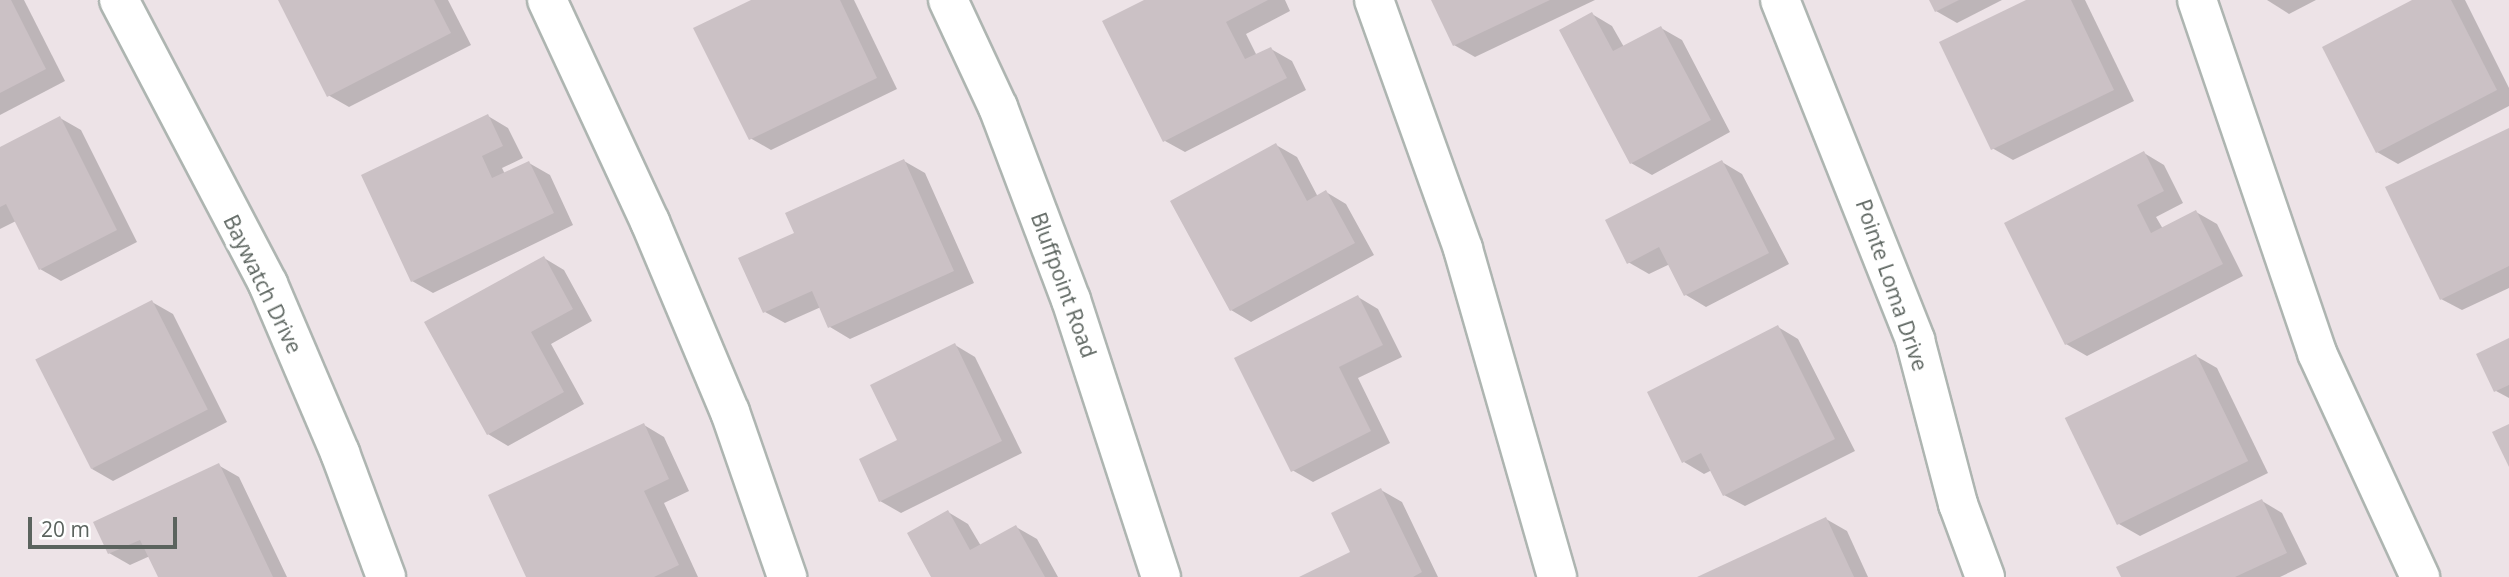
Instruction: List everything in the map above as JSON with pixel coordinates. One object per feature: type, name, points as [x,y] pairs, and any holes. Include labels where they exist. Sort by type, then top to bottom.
[{"type":"street","name":"Baywatch Drive","points":[[119,0],[268,284],[340,453],[386,577]]},
{"type":"street","points":[[547,0],[650,222],[730,412],[787,577]]},
{"type":"street","name":"Bluffpoint Road","points":[[948,0],[999,107],[1071,300],[1161,577]]},
{"type":"street","points":[[1374,0],[1463,249],[1557,577]]},
{"type":"street","name":"Pointe Loma Drive","points":[[1780,0],[1915,340],[1958,504],[1985,577]]},
{"type":"street","points":[[2197,0],[2317,353],[2420,577]]},
{"type":"building","points":[[0,0],[11,0],[46,69],[0,93]]},
{"type":"building","points":[[278,0],[434,0],[451,33],[327,97]]},
{"type":"building","points":[[751,0],[840,0],[877,78],[749,140],[693,28]]},
{"type":"building","points":[[1144,0],[1268,0],[1226,22],[1245,59],[1271,47],[1287,78],[1163,142],[1102,21]]},
{"type":"building","points":[[1431,0],[1550,0],[1453,46]]},
{"type":"building","points":[[1929,0],[1959,0],[1935,12]]},
{"type":"building","points":[[2026,0],[2071,0],[2114,90],[1991,150],[1939,42]]},
{"type":"building","points":[[2412,0],[2451,0],[2497,90],[2376,153],[2322,47]]},
{"type":"building","points":[[1592,12],[1613,51],[1661,26],[1711,120],[1630,164],[1559,30]]},
{"type":"building","points":[[488,114],[503,146],[482,156],[492,178],[529,161],[554,213],[411,282],[361,175]]},
{"type":"building","points":[[60,116],[117,230],[39,270],[6,204],[0,207],[0,147]]},
{"type":"building","points":[[2509,128],[2509,266],[2440,300],[2385,187]]},
{"type":"building","points":[[1276,143],[1307,201],[1326,190],[1355,243],[1230,311],[1170,201]]},
{"type":"building","points":[[2144,151],[2164,191],[2137,205],[2151,233],[2196,210],[2223,264],[2065,345],[2004,223]]},
{"type":"building","points":[[904,159],[954,271],[828,328],[812,291],[763,313],[738,258],[794,233],[785,213]]},
{"type":"building","points":[[1722,160],[1769,253],[1684,296],[1659,247],[1627,264],[1605,220]]},
{"type":"building","points":[[544,256],[573,309],[531,332],[564,392],[487,435],[424,322]]},
{"type":"building","points":[[1358,295],[1383,345],[1339,367],[1371,431],[1291,472],[1234,358]]},
{"type":"building","points":[[152,300],[208,410],[91,469],[35,359]]},
{"type":"building","points":[[1778,325],[1835,439],[1723,496],[1701,453],[1682,463],[1647,392]]},
{"type":"building","points":[[2509,338],[2509,385],[2494,392],[2476,354]]},
{"type":"building","points":[[955,343],[1002,441],[879,502],[859,459],[897,440],[870,385]]},
{"type":"building","points":[[2196,354],[2248,461],[2117,525],[2065,418]]},
{"type":"building","points":[[644,423],[669,479],[644,491],[679,565],[654,577],[526,577],[488,495]]},
{"type":"building","points":[[2509,424],[2509,467],[2492,432]]},
{"type":"building","points":[[219,463],[273,577],[158,577],[140,540],[108,554],[93,522]]},
{"type":"building","points":[[1381,488],[1422,572],[1413,577],[1299,577],[1350,552],[1331,513]]},
{"type":"building","points":[[2262,499],[2287,553],[2235,577],[2121,577],[2116,567]]},
{"type":"building","points":[[948,510],[970,550],[1016,525],[1045,577],[931,577],[907,533]]},
{"type":"building","points":[[1826,517],[1854,577],[1697,577]]}]
